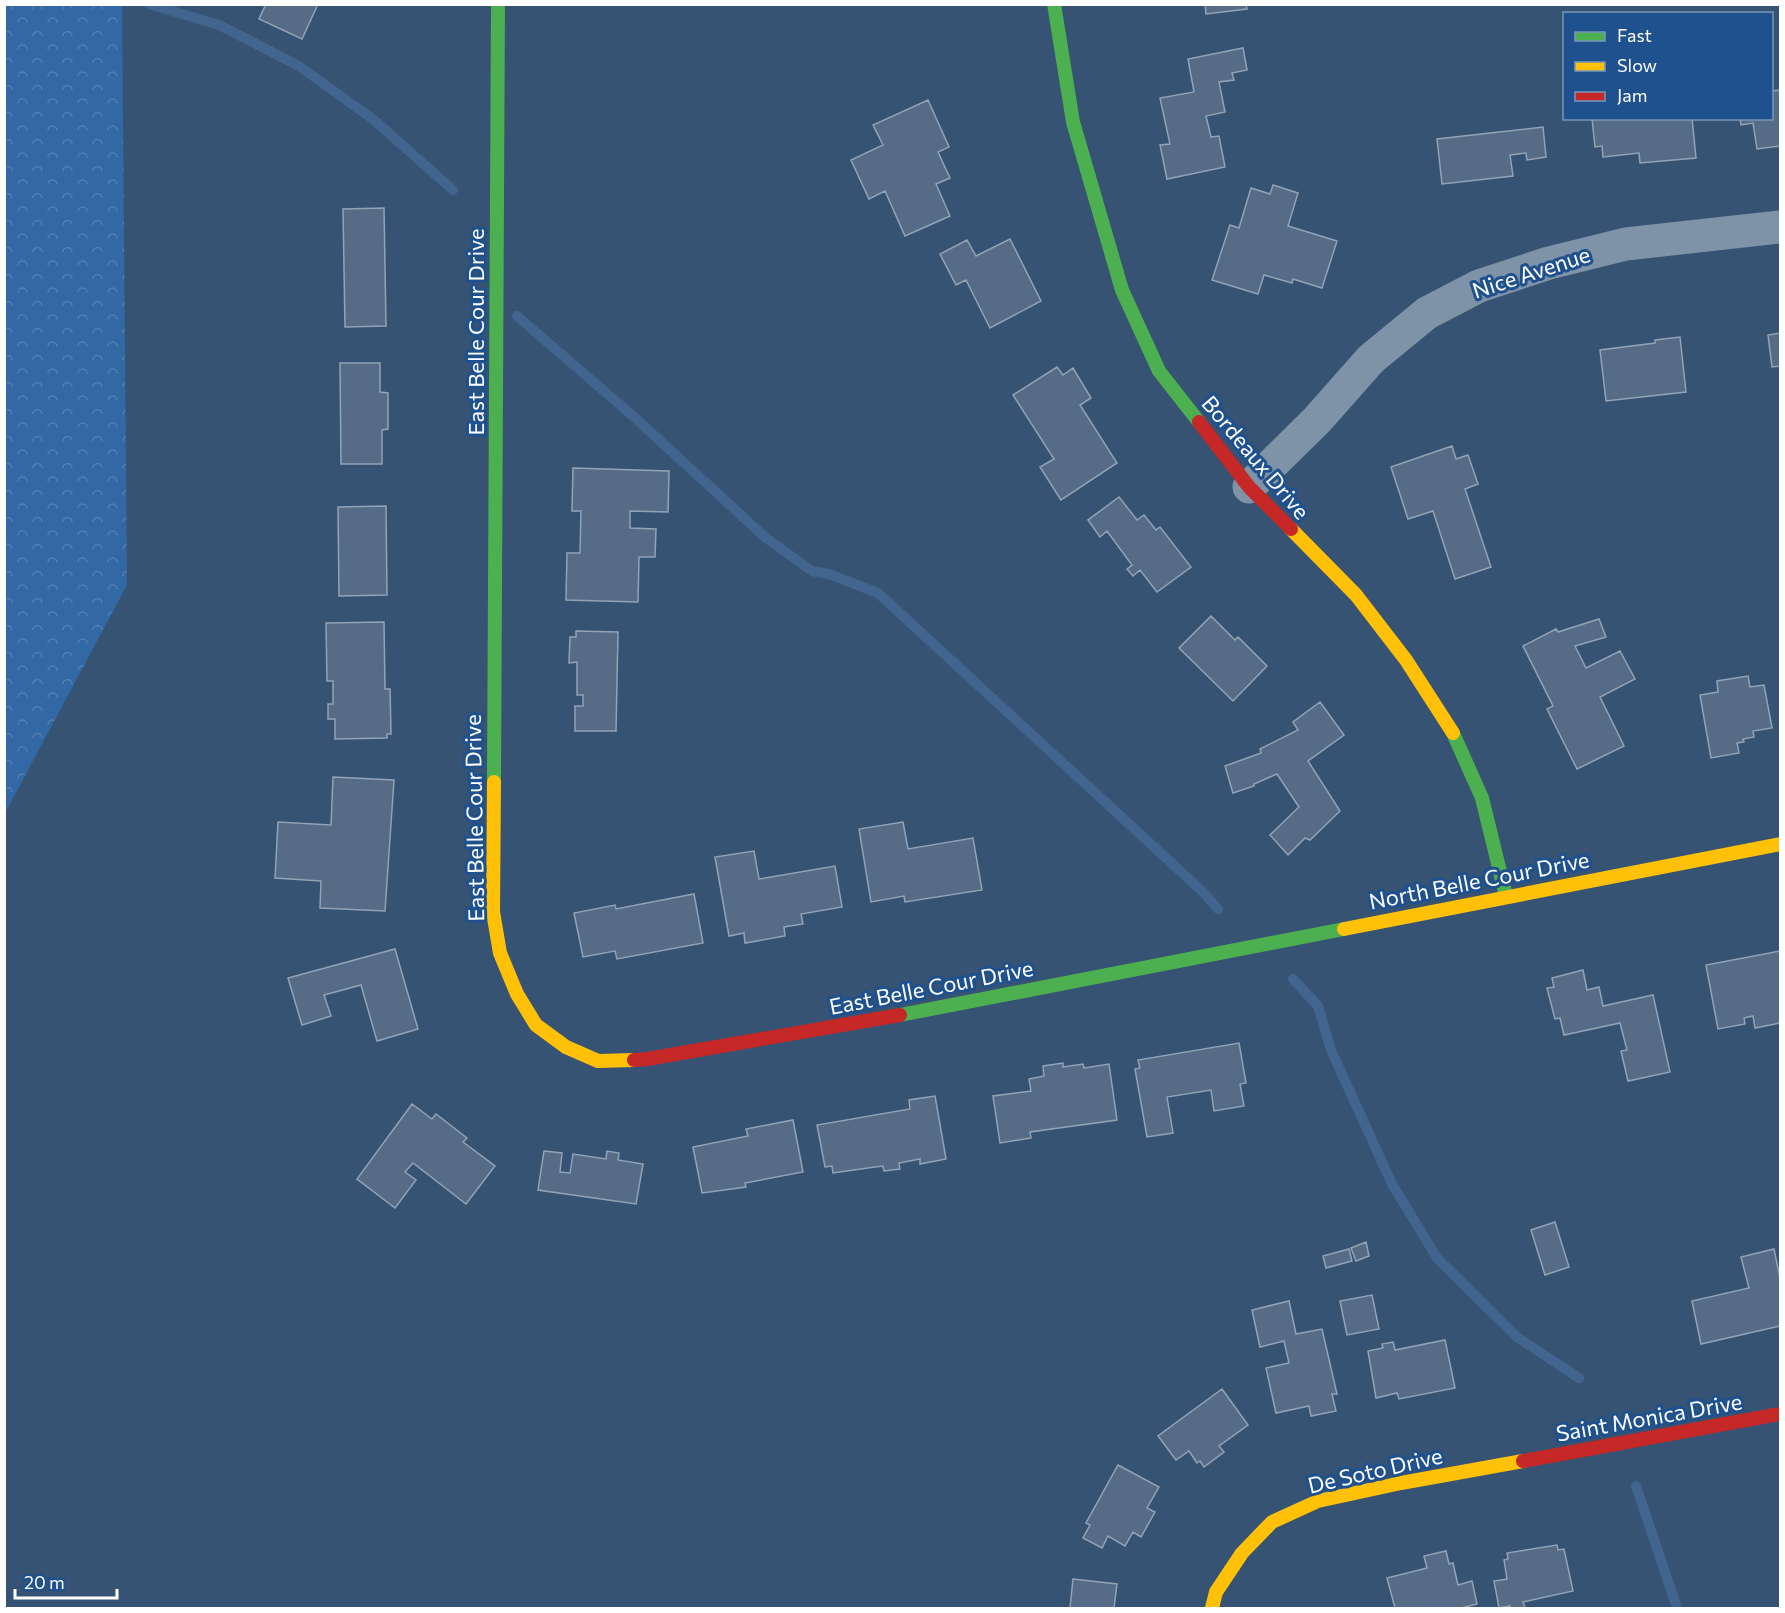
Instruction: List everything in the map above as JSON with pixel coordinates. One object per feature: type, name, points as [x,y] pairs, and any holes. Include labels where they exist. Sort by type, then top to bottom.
[{"type":"street","name":"East Belle Cour Drive","points":[[498,4],[493,912],[500,953],[517,994],[536,1025],[566,1047],[598,1061],[647,1059],[826,1029],[1185,958]]},
{"type":"street","name":"Bordeaux Drive","points":[[1054,4],[1073,122],[1122,290],[1159,371],[1249,487],[1356,595],[1406,660],[1454,734],[1482,798],[1506,896]]},
{"type":"street","name":"Nice Avenue","points":[[1249,487],[1317,420],[1371,359],[1426,313],[1479,286],[1549,263],[1626,244],[1780,226]]},
{"type":"street","name":"North Belle Cour Drive","points":[[1185,958],[1780,844]]},
{"type":"street","name":"Saint Monica Drive","points":[[1525,1461],[1780,1414]]},
{"type":"street","name":"De Soto Drive","points":[[1212,1608],[1216,1592],[1242,1553],[1272,1522],[1318,1501],[1401,1483],[1525,1461]]},
{"type":"green space","points":[[5,4],[122,5],[127,585],[5,813]]},
{"type":"building","points":[[266,4],[318,4],[302,39],[259,19]]},
{"type":"building","points":[[1205,4],[1246,4],[1247,9],[1206,14]]},
{"type":"building","points":[[1243,48],[1247,70],[1232,73],[1234,80],[1219,82],[1225,112],[1206,116],[1211,137],[1219,136],[1225,167],[1167,179],[1160,145],[1170,144],[1160,98],[1194,92],[1188,59]]},
{"type":"building","points":[[1780,90],[1780,146],[1757,149],[1753,123],[1741,125],[1740,120],[1773,120],[1773,91]]},
{"type":"building","points":[[928,100],[949,147],[938,152],[950,178],[936,184],[950,216],[905,236],[885,191],[869,199],[851,160],[883,145],[873,125]]},
{"type":"building","points":[[1592,120],[1692,120],[1696,158],[1640,163],[1639,153],[1603,157],[1602,146],[1595,147]]},
{"type":"building","points":[[1543,127],[1546,157],[1527,160],[1526,153],[1510,155],[1513,176],[1442,184],[1437,139]]},
{"type":"building","points":[[1273,185],[1298,193],[1288,226],[1337,241],[1322,288],[1293,279],[1292,283],[1264,275],[1258,294],[1212,280],[1230,225],[1239,228],[1251,188],[1270,194]]},
{"type":"building","points":[[384,208],[386,326],[345,327],[343,209]]},
{"type":"building","points":[[1010,239],[1041,301],[990,328],[966,280],[956,285],[940,254],[967,240],[976,256]]},
{"type":"building","points":[[1780,333],[1780,366],[1772,367],[1768,335]]},
{"type":"building","points":[[1680,337],[1686,392],[1606,401],[1600,350],[1655,343],[1655,340]]},
{"type":"building","points":[[340,363],[380,363],[380,392],[388,393],[388,429],[382,430],[382,464],[341,464]]},
{"type":"building","points":[[1057,367],[1063,375],[1073,368],[1091,398],[1080,405],[1117,463],[1061,500],[1040,467],[1054,459],[1013,395]]},
{"type":"building","points":[[1452,446],[1456,459],[1468,455],[1478,484],[1465,489],[1491,567],[1455,579],[1433,511],[1408,519],[1391,467]]},
{"type":"building","points":[[573,468],[669,471],[668,512],[630,511],[630,528],[656,529],[655,557],[639,557],[638,602],[566,600],[567,553],[580,553],[581,511],[572,511]]},
{"type":"building","points":[[1119,497],[1137,520],[1144,515],[1156,530],[1160,527],[1191,567],[1157,592],[1140,570],[1133,576],[1127,569],[1132,565],[1107,531],[1100,537],[1088,520]]},
{"type":"building","points":[[386,506],[387,595],[339,596],[338,507]]},
{"type":"building","points":[[1211,616],[1235,640],[1238,637],[1267,666],[1233,701],[1179,648]]},
{"type":"building","points":[[1599,619],[1606,637],[1575,646],[1586,668],[1620,651],[1635,679],[1600,697],[1624,746],[1577,769],[1547,709],[1553,706],[1523,646],[1556,629],[1558,632]]},
{"type":"building","points":[[384,622],[385,689],[390,689],[391,734],[387,734],[387,738],[335,739],[335,719],[328,719],[328,704],[333,704],[333,681],[327,681],[326,623]]},
{"type":"building","points":[[576,631],[618,632],[616,731],[575,731],[575,706],[583,706],[583,695],[577,695],[577,662],[569,663],[570,637],[576,637]]},
{"type":"building","points":[[1748,676],[1750,687],[1764,685],[1772,728],[1753,731],[1754,737],[1737,743],[1739,753],[1711,758],[1700,695],[1718,692],[1717,681]]},
{"type":"building","points":[[1320,702],[1344,735],[1308,761],[1340,811],[1310,840],[1305,838],[1288,855],[1270,835],[1299,807],[1277,774],[1254,786],[1233,793],[1225,766],[1261,753],[1260,749],[1298,730],[1293,722]]},
{"type":"building","points":[[333,777],[394,780],[385,911],[320,908],[321,881],[275,878],[278,822],[331,825]]},
{"type":"building","points":[[903,822],[908,849],[973,838],[982,890],[905,902],[904,896],[871,902],[859,829]]},
{"type":"building","points":[[754,851],[759,879],[835,866],[842,907],[801,914],[803,924],[784,927],[785,936],[745,943],[744,933],[729,936],[715,857]]},
{"type":"building","points":[[694,894],[703,943],[617,959],[615,951],[583,957],[574,913],[615,905],[616,909]]},
{"type":"building","points":[[395,949],[418,1029],[377,1041],[361,985],[324,995],[331,1016],[302,1025],[288,978]]},
{"type":"building","points":[[1780,951],[1780,1023],[1755,1028],[1753,1016],[1744,1018],[1745,1024],[1718,1029],[1706,965]]},
{"type":"building","points":[[1583,970],[1587,990],[1599,987],[1603,1006],[1653,995],[1670,1072],[1628,1081],[1621,1051],[1627,1050],[1620,1023],[1564,1035],[1560,1018],[1555,1019],[1547,988],[1554,987],[1552,978]]},
{"type":"building","points":[[1239,1043],[1246,1083],[1240,1084],[1244,1106],[1214,1111],[1211,1090],[1167,1097],[1173,1133],[1147,1137],[1135,1069],[1140,1068],[1138,1060]]},
{"type":"building","points":[[1063,1063],[1063,1067],[1083,1064],[1084,1068],[1109,1064],[1117,1120],[1030,1132],[1031,1138],[1000,1143],[993,1096],[1031,1091],[1029,1079],[1044,1076],[1043,1066]]},
{"type":"building","points":[[935,1096],[946,1159],[920,1164],[920,1159],[899,1163],[900,1169],[884,1171],[883,1166],[833,1173],[832,1166],[825,1167],[817,1125],[910,1109],[909,1100]]},
{"type":"building","points":[[412,1104],[432,1119],[436,1114],[467,1138],[463,1142],[495,1166],[466,1204],[413,1163],[405,1172],[416,1180],[395,1208],[357,1179]]},
{"type":"building","points":[[793,1120],[803,1172],[745,1183],[746,1187],[702,1193],[693,1147],[748,1136],[746,1129]]},
{"type":"building","points":[[544,1151],[562,1153],[560,1172],[570,1173],[573,1154],[606,1159],[607,1151],[619,1153],[618,1160],[643,1164],[636,1204],[538,1190]]},
{"type":"building","points":[[1555,1222],[1569,1267],[1545,1275],[1531,1230]]},
{"type":"building","points":[[1366,1242],[1369,1256],[1356,1261],[1351,1248]]},
{"type":"building","points":[[1349,1249],[1352,1261],[1326,1268],[1323,1256]]},
{"type":"building","points":[[1774,1249],[1780,1278],[1780,1326],[1701,1344],[1692,1301],[1749,1288],[1741,1257]]},
{"type":"building","points":[[1372,1295],[1379,1329],[1347,1335],[1340,1301]]},
{"type":"building","points":[[1289,1301],[1296,1334],[1322,1329],[1337,1394],[1332,1394],[1336,1411],[1311,1416],[1309,1406],[1276,1413],[1266,1368],[1289,1363],[1284,1341],[1260,1347],[1252,1310]]},
{"type":"building","points":[[1445,1340],[1455,1388],[1399,1399],[1397,1393],[1376,1398],[1368,1351],[1383,1348],[1382,1344],[1393,1342],[1395,1350]]},
{"type":"building","points":[[1222,1389],[1248,1425],[1219,1446],[1224,1452],[1204,1467],[1200,1461],[1197,1463],[1189,1451],[1176,1460],[1158,1436]]},
{"type":"building","points":[[1118,1465],[1159,1487],[1147,1508],[1155,1512],[1141,1537],[1133,1532],[1125,1546],[1108,1536],[1102,1548],[1083,1538],[1090,1525],[1086,1523]]},
{"type":"building","points":[[1557,1545],[1558,1550],[1564,1549],[1573,1591],[1523,1602],[1525,1608],[1510,1608],[1510,1606],[1499,1608],[1494,1581],[1507,1579],[1504,1560],[1508,1559],[1507,1553]]},
{"type":"building","points":[[1446,1551],[1449,1564],[1453,1563],[1458,1585],[1472,1581],[1477,1604],[1461,1608],[1395,1608],[1387,1578],[1427,1568],[1424,1556]]},
{"type":"building","points":[[1073,1579],[1117,1584],[1114,1608],[1070,1608]]},
{"type":"waterway","points":[[149,4],[219,25],[299,66],[374,120],[453,190]]},
{"type":"waterway","points":[[517,316],[633,416],[766,538],[812,571],[829,574],[878,593],[1203,892],[1218,909]]},
{"type":"waterway","points":[[1293,979],[1318,1006],[1331,1050],[1392,1184],[1437,1258],[1517,1337],[1579,1378]]},
{"type":"waterway","points":[[1636,1486],[1677,1608]]},
{"type":"traffic: fast","points":[[494,782],[498,4]]},
{"type":"traffic: fast","points":[[1054,4],[1073,122],[1122,290],[1159,371],[1199,422]]},
{"type":"traffic: fast","points":[[1453,733],[1482,798],[1506,896]]},
{"type":"traffic: fast","points":[[900,1015],[1344,929]]},
{"type":"traffic: slow","points":[[1291,529],[1356,595],[1406,660],[1453,733]]},
{"type":"traffic: slow","points":[[494,782],[493,912],[500,953],[517,994],[536,1025],[566,1047],[598,1061],[634,1060]]},
{"type":"traffic: slow","points":[[1344,929],[1780,844]]},
{"type":"traffic: slow","points":[[1212,1608],[1216,1592],[1242,1553],[1272,1522],[1318,1501],[1523,1461]]},
{"type":"traffic: jam","points":[[1199,422],[1249,487],[1291,529]]},
{"type":"traffic: jam","points":[[634,1060],[900,1015]]},
{"type":"traffic: jam","points":[[1523,1461],[1780,1414]]}]
